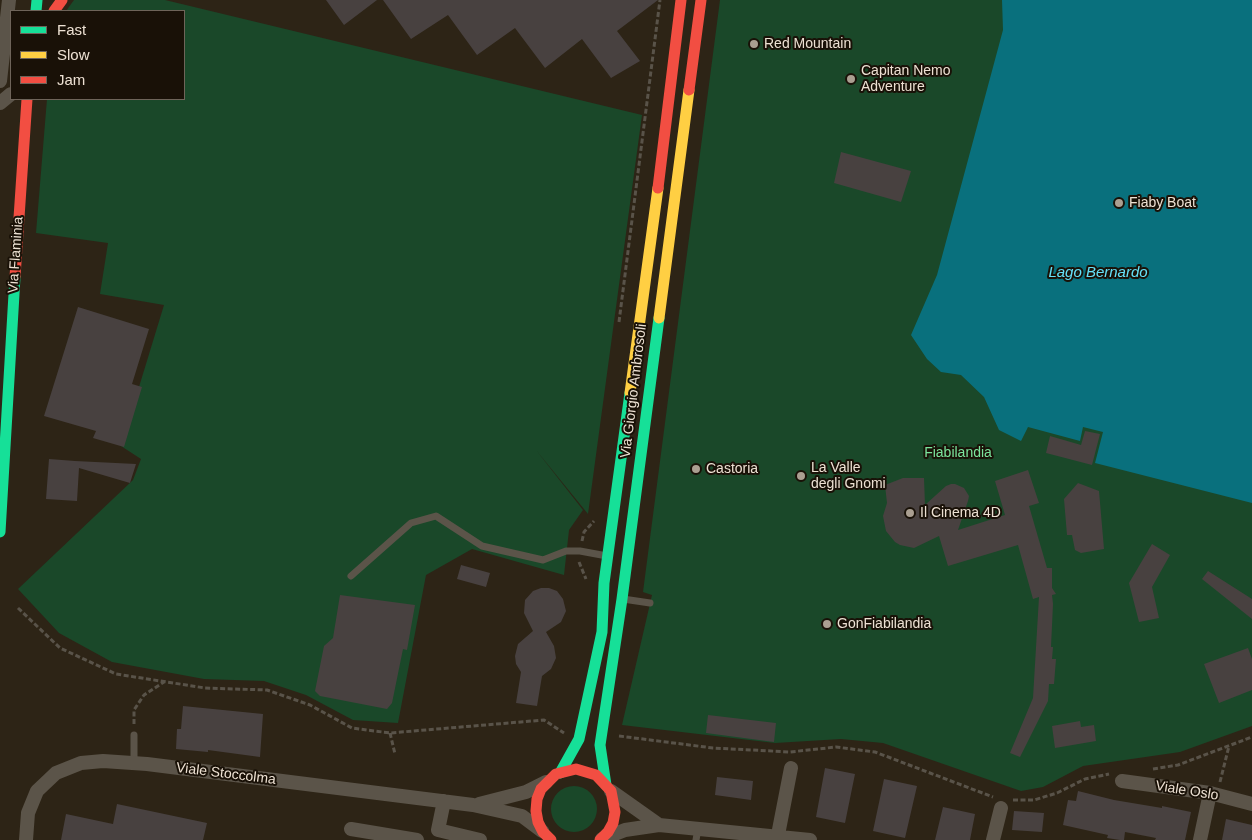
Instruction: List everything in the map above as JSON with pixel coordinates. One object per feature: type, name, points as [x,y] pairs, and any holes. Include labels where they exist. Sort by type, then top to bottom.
[{"type":"main road","name":"Via Giorgio Ambrosoli","points":[[560,773],[579,740],[602,632],[604,583],[662,158],[681,0]]},
{"type":"main road","name":"Via Giorgio Ambrosoli","points":[[600,840],[608,832],[615,812],[614,802],[608,788],[600,745],[622,599],[700,0]]},
{"type":"main road","name":"Via Flaminia","points":[[0,532],[8,371],[27,100]]},
{"type":"main road","points":[[547,836],[538,822],[536,805],[541,789],[548,781],[560,773],[576,770],[586,771],[596,775],[608,788]]},
{"type":"street","points":[[0,81],[9,0]]},
{"type":"street","points":[[0,103],[10,95]]},
{"type":"street","name":"Viale Stoccolma","points":[[26,840],[28,813],[36,791],[56,773],[81,763],[104,761],[473,805],[522,816],[547,836]]},
{"type":"street","points":[[778,838],[791,768]]},
{"type":"street","name":"Viale Oslo","points":[[1119,777],[1213,794],[1252,804]]},
{"type":"street","name":"Viale Stoccolma","points":[[473,805],[526,792],[548,781]]},
{"type":"street","points":[[608,788],[659,825]]},
{"type":"street","points":[[1200,840],[1213,794]]},
{"type":"street","points":[[444,801],[437,835],[480,840]]},
{"type":"street","points":[[993,840],[1004,803]]},
{"type":"street","points":[[600,840],[624,830],[659,825],[697,834],[810,840]]},
{"type":"street","points":[[351,829],[417,840]]},
{"type":"lane","points":[[351,576],[411,524],[436,516],[482,546],[490,548],[543,560],[566,551],[580,551],[608,556]]},
{"type":"lane","points":[[622,599],[650,604]]},
{"type":"lane","points":[[134,735],[134,764]]},
{"type":"path","points":[[619,327],[660,0]]},
{"type":"path","points":[[588,584],[579,562],[580,551],[584,532],[594,522],[595,512]]},
{"type":"path","points":[[18,608],[60,648],[116,674],[205,688],[267,690],[310,705],[352,728],[390,733],[544,720],[570,736]]},
{"type":"path","points":[[134,735],[134,710],[144,695],[165,682]]},
{"type":"path","points":[[390,733],[395,754]]},
{"type":"path","points":[[614,735],[723,748],[790,752],[836,748],[875,752],[1004,803],[1034,800],[1057,793],[1085,778],[1100,774],[1119,777]]},
{"type":"path","points":[[1151,769],[1178,765],[1252,737]]},
{"type":"path","points":[[1213,794],[1229,746]]},
{"type":"green space","points":[[74,0],[165,0],[642,115],[588,514],[536,450],[583,510],[569,530],[564,575],[472,549],[426,575],[398,723],[353,720],[306,695],[264,681],[204,679],[112,662],[59,633],[18,589],[133,480],[141,459],[121,446],[164,305],[100,294],[108,243],[36,233],[47,100],[185,100],[185,10],[67,10]]},
{"type":"green space","name":"Fiabilandia","points":[[720,0],[1252,0],[1252,726],[1180,752],[1083,766],[1043,787],[1021,791],[883,743],[841,739],[775,743],[622,725],[652,595],[643,592]]},
{"type":"green space","points":[[574,786],[587,790],[593,796],[597,809],[593,822],[587,828],[574,832],[561,828],[555,822],[551,809],[555,796],[561,790]]},
{"type":"water","name":"Lago Bernardo","points":[[1002,0],[1252,0],[1252,503],[1095,463],[1103,432],[1083,427],[1080,441],[1028,427],[1021,441],[999,430],[984,397],[961,375],[941,372],[927,359],[911,335],[937,275],[1003,30]]},
{"type":"building","points":[[326,0],[377,0],[344,25]]},
{"type":"building","points":[[383,0],[658,0],[617,31],[640,61],[611,78],[582,39],[545,68],[515,28],[477,55],[448,15],[411,39]]},
{"type":"building","points":[[841,152],[911,171],[901,202],[834,183]]},
{"type":"building","points":[[78,307],[149,329],[132,384],[142,387],[124,447],[93,438],[96,431],[44,416]]},
{"type":"building","points":[[1085,431],[1100,434],[1092,465],[1046,453],[1050,436],[1081,445]]},
{"type":"building","points":[[49,459],[136,464],[130,483],[79,468],[77,501],[46,499]]},
{"type":"building","points":[[1028,470],[1039,503],[1029,506],[1047,568],[1052,568],[1052,588],[1056,594],[1052,595],[1051,647],[1053,647],[1052,659],[1056,659],[1054,684],[1049,684],[1048,701],[1020,757],[1010,753],[1033,698],[1039,597],[1033,599],[1018,545],[948,566],[939,536],[914,548],[900,545],[886,531],[883,516],[887,503],[885,485],[903,478],[924,478],[925,505],[946,486],[955,484],[964,488],[969,496],[958,530],[1005,515],[995,481]]},
{"type":"building","points":[[1078,483],[1099,491],[1104,549],[1081,553],[1075,550],[1072,535],[1067,535],[1064,499]]},
{"type":"building","points":[[1152,544],[1170,555],[1152,587],[1159,618],[1139,622],[1129,583]]},
{"type":"building","points":[[461,565],[490,573],[486,587],[457,579]]},
{"type":"building","points":[[1208,571],[1252,599],[1252,619],[1202,579]]},
{"type":"building","points":[[541,588],[557,591],[563,599],[566,611],[561,622],[546,632],[554,646],[556,658],[551,669],[542,676],[537,706],[516,703],[521,672],[516,664],[515,656],[518,644],[533,631],[524,613],[525,600],[533,591]]},
{"type":"building","points":[[340,595],[415,605],[407,650],[403,649],[392,703],[387,709],[320,696],[315,691],[324,646],[333,638]]},
{"type":"building","points":[[1248,648],[1252,659],[1252,690],[1219,703],[1204,664]]},
{"type":"building","points":[[183,706],[263,714],[260,757],[208,750],[208,752],[176,749],[177,729],[181,729]]},
{"type":"building","points":[[708,715],[776,723],[774,742],[706,733]]},
{"type":"building","points":[[1080,721],[1081,727],[1094,725],[1096,741],[1055,748],[1052,726]]},
{"type":"building","points":[[825,768],[855,774],[845,823],[816,817]]},
{"type":"building","points":[[717,777],[753,781],[751,800],[715,795]]},
{"type":"building","points":[[884,779],[917,786],[905,838],[873,831]]},
{"type":"building","points":[[1078,791],[1114,800],[1191,812],[1185,840],[1155,840],[1156,838],[1125,832],[1124,840],[1120,840],[1107,838],[1108,835],[1063,825],[1068,800],[1076,801]]},
{"type":"building","points":[[117,804],[207,823],[203,840],[61,840],[66,814],[113,824]]},
{"type":"building","points":[[943,807],[975,814],[970,840],[935,840]]},
{"type":"building","points":[[1014,811],[1044,813],[1042,832],[1012,830]]},
{"type":"building","points":[[1226,819],[1252,825],[1252,840],[1222,840]]},
{"type":"traffic: fast","points":[[36,10],[37,0]]},
{"type":"traffic: fast","points":[[0,532],[15,277]]},
{"type":"traffic: fast","points":[[606,785],[600,745],[622,599],[659,318]]},
{"type":"traffic: fast","points":[[560,773],[579,739],[602,632],[604,583],[630,393]]},
{"type":"traffic: slow","points":[[659,318],[689,90]]},
{"type":"traffic: slow","points":[[630,393],[658,188]]},
{"type":"traffic: jam","points":[[55,10],[62,0]]},
{"type":"traffic: jam","points":[[658,188],[681,0]]},
{"type":"traffic: jam","points":[[689,90],[701,0]]},
{"type":"traffic: jam","points":[[15,277],[27,100]]},
{"type":"traffic: jam","points":[[551,840],[543,832],[538,822],[536,811],[537,799],[541,789],[556,774],[576,769],[596,775],[611,791],[615,812],[613,823],[600,840]]},
{"type":"place","name":"Red Mountain","points":[[754,44]]},
{"type":"place","name":"Capitan Nemo Adventure","points":[[851,79]]},
{"type":"place","name":"Fiaby Boat","points":[[1119,203]]},
{"type":"place","name":"Castoria","points":[[696,469]]},
{"type":"place","name":"La Valle degli Gnomi","points":[[801,476]]},
{"type":"place","name":"Il Cinema 4D","points":[[910,513]]},
{"type":"place","name":"GonFiabilandia","points":[[827,624]]}]
